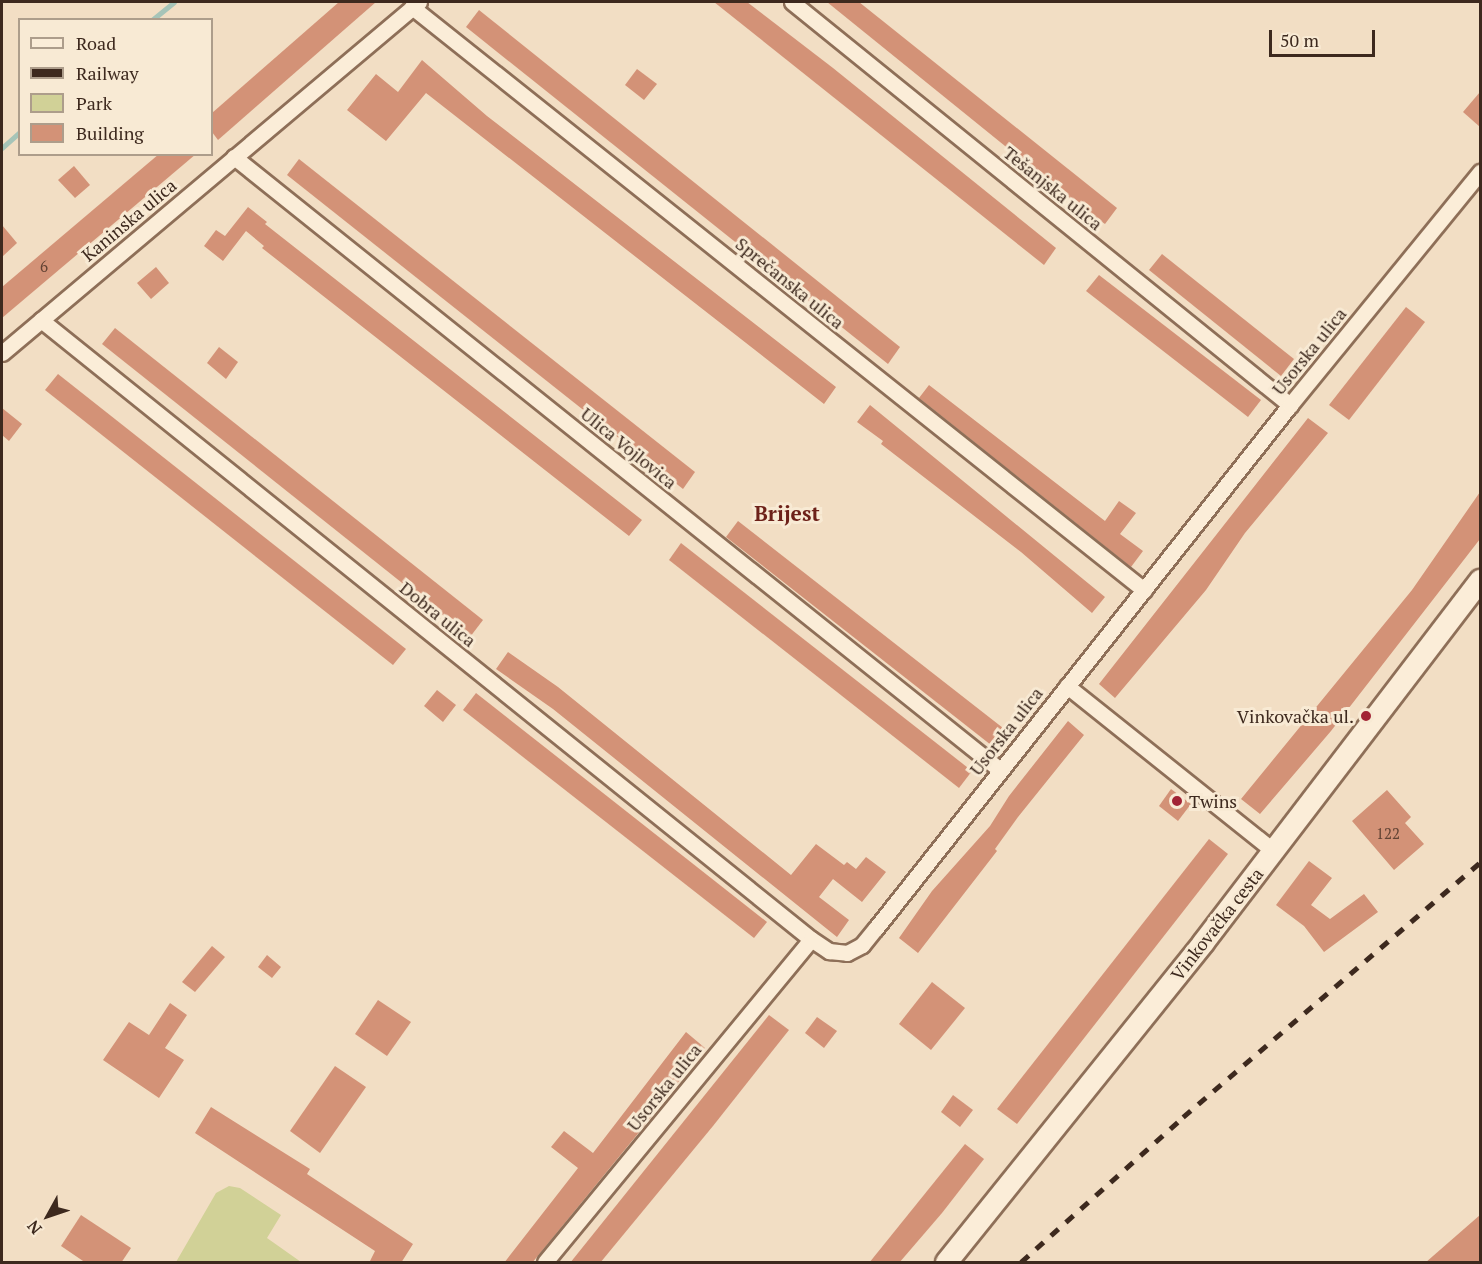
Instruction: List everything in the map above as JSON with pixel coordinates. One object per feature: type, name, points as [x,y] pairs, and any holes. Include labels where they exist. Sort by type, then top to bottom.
[{"type":"main road","name":"Vinkovačka cesta","points":[[946,1263],[1274,851],[1480,580]]},
{"type":"street","name":"Tešanjska ulica","points":[[792,2],[1290,405]]},
{"type":"street","name":"Kaninska ulica","points":[[2,353],[416,4]]},
{"type":"street","name":"Sprečanska ulica","points":[[416,4],[1144,590]]},
{"type":"street","name":"Ulica Vojlovica","points":[[234,157],[1000,770]]},
{"type":"street","name":"Usorska ulica","points":[[545,1263],[811,939],[837,953],[847,954],[862,945],[1290,405],[1473,191],[1480,172]]},
{"type":"street","name":"Dobra ulica","points":[[41,320],[811,939]]},
{"type":"street","points":[[1066,686],[1274,851]]},
{"type":"green space","points":[[229,1186],[240,1188],[281,1215],[267,1238],[301,1262],[176,1262],[216,1193]]},
{"type":"building","points":[[339,2],[376,2],[218,140],[213,133],[213,112]]},
{"type":"building","points":[[714,2],[747,2],[833,68],[1056,248],[1044,265]]},
{"type":"building","points":[[827,2],[859,2],[1117,208],[1105,224],[1079,206]]},
{"type":"building","points":[[479,10],[900,347],[888,364],[466,27]]},
{"type":"building","points":[[422,60],[487,116],[836,387],[824,404],[426,93],[386,141],[347,110],[376,74],[398,92]]},
{"type":"building","points":[[637,69],[657,84],[644,100],[625,85]]},
{"type":"building","points":[[1480,92],[1480,127],[1463,112]]},
{"type":"building","points":[[157,156],[194,156],[2,318],[2,287]]},
{"type":"building","points":[[299,159],[695,472],[683,489],[287,175]]},
{"type":"building","points":[[74,166],[90,185],[75,198],[58,180]]},
{"type":"building","points":[[248,207],[267,222],[265,224],[642,520],[629,536],[262,248],[264,246],[246,231],[223,261],[204,246],[216,230],[225,236]]},
{"type":"building","points":[[2,225],[17,243],[2,257]]},
{"type":"building","points":[[1162,254],[1294,359],[1281,376],[1149,270]]},
{"type":"building","points":[[156,267],[169,283],[151,299],[137,283]]},
{"type":"building","points":[[1099,275],[1261,400],[1248,417],[1086,291]]},
{"type":"building","points":[[1406,307],[1425,322],[1349,420],[1329,405]]},
{"type":"building","points":[[115,328],[483,620],[470,637],[102,344]]},
{"type":"building","points":[[219,347],[238,362],[226,379],[207,363]]},
{"type":"building","points":[[58,374],[406,649],[393,665],[45,390]]},
{"type":"building","points":[[929,385],[1105,521],[1119,501],[1136,513],[1120,534],[1143,551],[1131,567],[919,398]]},
{"type":"building","points":[[870,405],[1105,597],[1092,613],[1021,552],[881,444],[883,441],[857,422]]},
{"type":"building","points":[[2,408],[22,424],[9,441],[2,435]]},
{"type":"building","points":[[1308,418],[1328,433],[1245,533],[1206,590],[1115,698],[1099,684]]},
{"type":"building","points":[[1480,492],[1480,539],[1331,731],[1260,814],[1241,799],[1412,590]]},
{"type":"building","points":[[738,521],[1003,728],[991,745],[726,537]]},
{"type":"building","points":[[681,543],[972,771],[959,788],[669,560]]},
{"type":"building","points":[[508,652],[558,687],[791,875],[816,844],[844,865],[847,862],[856,869],[866,857],[886,872],[862,902],[833,879],[819,897],[849,920],[837,937],[553,709],[496,669]]},
{"type":"building","points":[[437,690],[456,705],[443,722],[424,706]]},
{"type":"building","points":[[476,693],[767,922],[754,938],[463,710]]},
{"type":"building","points":[[1068,721],[1084,735],[1018,817],[995,849],[997,851],[918,953],[899,938],[932,891],[990,826],[1009,796]]},
{"type":"building","points":[[1171,789],[1191,804],[1178,821],[1159,806]]},
{"type":"building","points":[[1387,790],[1411,817],[1405,823],[1424,844],[1394,870],[1352,821]]},
{"type":"building","points":[[1209,839],[1228,854],[1017,1124],[997,1109]]},
{"type":"building","points":[[1309,861],[1332,878],[1311,905],[1330,919],[1364,894],[1378,912],[1324,952],[1304,926],[1276,905]]},
{"type":"building","points":[[212,946],[225,957],[195,992],[182,982]]},
{"type":"building","points":[[267,955],[281,967],[272,978],[258,967]]},
{"type":"building","points":[[932,982],[965,1008],[931,1050],[899,1024]]},
{"type":"building","points":[[378,1000],[411,1022],[387,1056],[355,1034]]},
{"type":"building","points":[[170,1003],[187,1015],[165,1048],[184,1060],[159,1098],[103,1060],[129,1022],[149,1035]]},
{"type":"building","points":[[769,1015],[789,1030],[713,1126],[600,1263],[570,1263]]},
{"type":"building","points":[[817,1017],[837,1031],[824,1048],[805,1033]]},
{"type":"building","points":[[686,1032],[705,1048],[636,1136],[532,1263],[504,1263],[578,1168],[551,1147],[564,1131],[593,1153]]},
{"type":"building","points":[[335,1066],[366,1087],[320,1153],[290,1131]]},
{"type":"building","points":[[953,1095],[973,1110],[960,1127],[941,1112]]},
{"type":"building","points":[[211,1107],[310,1169],[307,1174],[413,1244],[401,1263],[369,1263],[375,1251],[195,1133]]},
{"type":"building","points":[[965,1144],[984,1159],[942,1213],[899,1263],[869,1263]]},
{"type":"building","points":[[81,1215],[131,1248],[121,1263],[86,1263],[61,1246]]},
{"type":"building","points":[[1480,1215],[1480,1263],[1425,1263]]},
{"type":"waterway","points":[[154,18],[174,2]]},
{"type":"waterway","points":[[2,148],[18,134]]},
{"type":"railway","points":[[1021,1262],[1183,1117],[1480,862]]},
{"type":"place","name":"Vinkovačka ul.","points":[[1366,716]]},
{"type":"place","name":"Twins","points":[[1177,801]]},
{"type":"district","name":"Brijest","points":[[787,513]]}]
